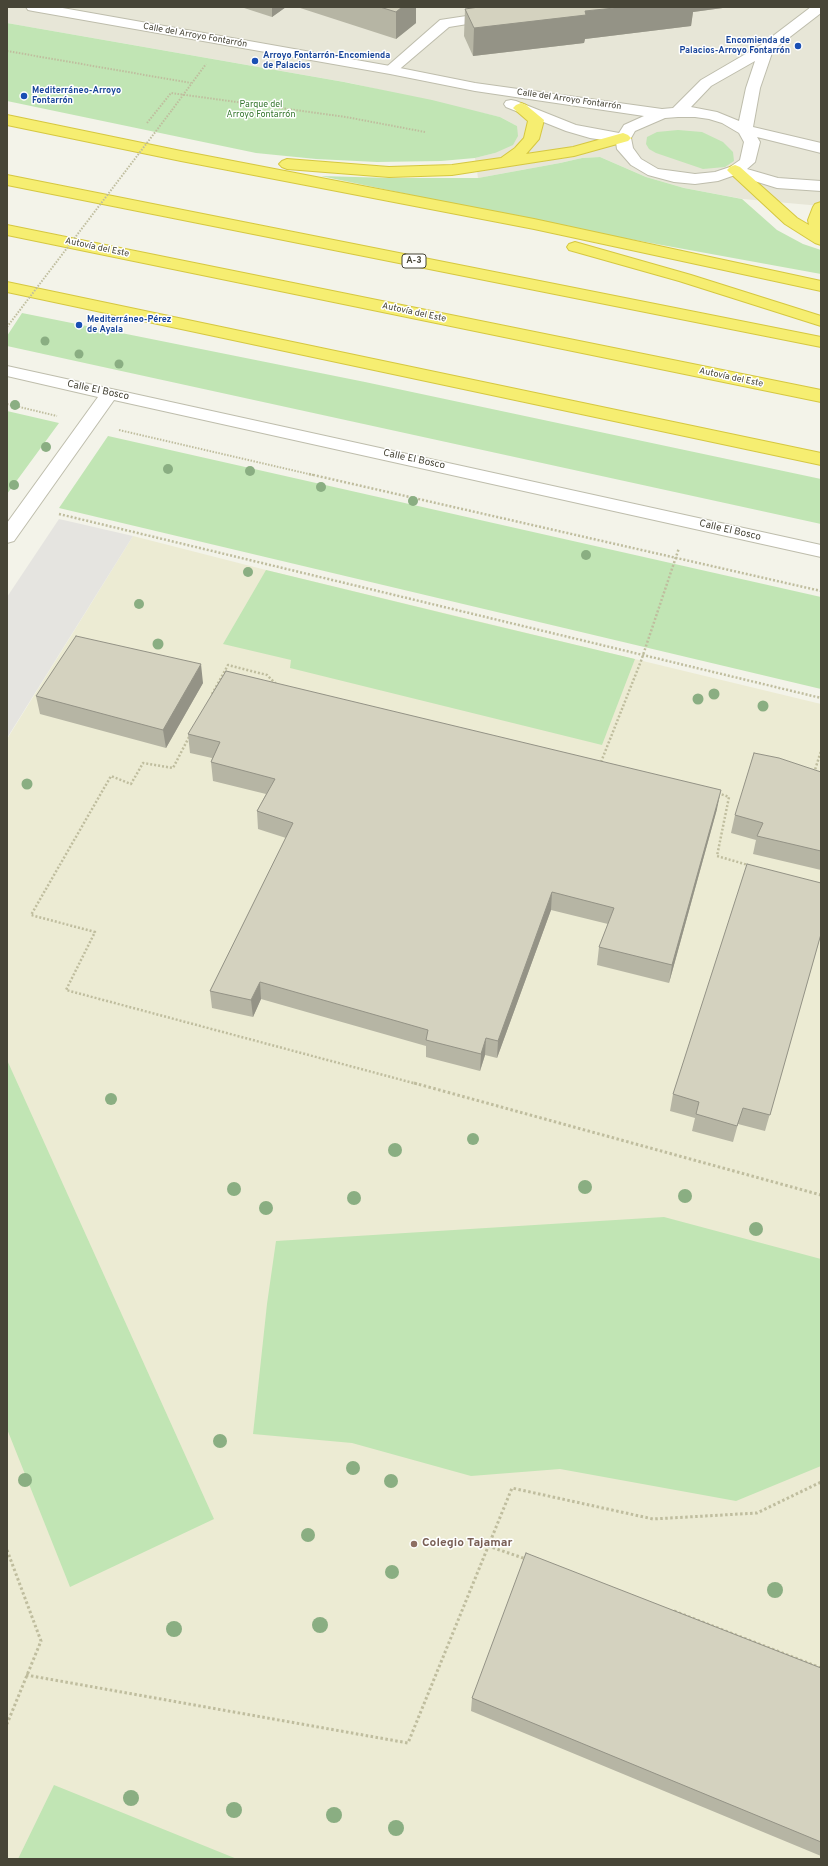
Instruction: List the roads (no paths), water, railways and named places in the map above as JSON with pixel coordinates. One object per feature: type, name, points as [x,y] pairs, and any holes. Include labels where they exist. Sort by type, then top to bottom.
[{"type":"highway","points":[[503,163],[520,151],[531,139],[536,120],[521,108]]},
{"type":"highway","points":[[7,120],[181,156],[534,224],[821,286]]},
{"type":"highway","points":[[181,156],[390,172],[452,170],[574,151],[622,138]]},
{"type":"highway","points":[[735,170],[791,221],[808,234],[821,240]]},
{"type":"highway","name":"A-3","points":[[7,180],[821,342]]},
{"type":"highway","points":[[367,192],[545,238],[685,278],[821,321]]},
{"type":"highway","points":[[821,207],[816,220],[818,230],[821,235]]},
{"type":"highway","name":"Autovía del Este","points":[[7,230],[821,396]]},
{"type":"highway","points":[[7,287],[821,459]]},
{"type":"street","name":"Calle del Arroyo Fontarrón","points":[[33,7],[390,70],[475,87],[662,114]]},
{"type":"street","points":[[678,112],[706,83],[766,48],[820,7]]},
{"type":"street","points":[[390,70],[445,23],[508,14]]},
{"type":"street","points":[[766,48],[753,88],[745,130],[752,142],[751,152],[747,162],[735,170],[718,176],[695,179],[674,177],[653,172],[636,162],[625,149],[622,138],[629,128],[662,114],[678,112],[695,112],[712,115],[727,120],[745,130],[821,148]]},
{"type":"street","name":"Calle del Arroyo Fontarrón","points":[[475,87],[495,98],[571,128],[590,133],[622,138]]},
{"type":"street","points":[[735,170],[777,183],[821,186]]},
{"type":"street","name":"Calle El Bosco","points":[[7,372],[821,551]]},
{"type":"street","points":[[7,537],[109,394]]},
{"type":"place","name":"Encomienda de Palacios-Arroyo Fontarrón","points":[[798,46]]},
{"type":"place","name":"Arroyo Fontarrón-Encomienda de Palacios","points":[[255,61]]},
{"type":"place","name":"Mediterráneo-Arroyo Fontarrón","points":[[24,96]]},
{"type":"place","name":"Mediterráneo-Pérez de Ayala","points":[[79,325]]},
{"type":"place","name":"Colegio Tajamar","points":[[414,1544]]},
{"type":"park label","name":"Parque del Arroyo Fontarrón","points":[[261,110]]}]
